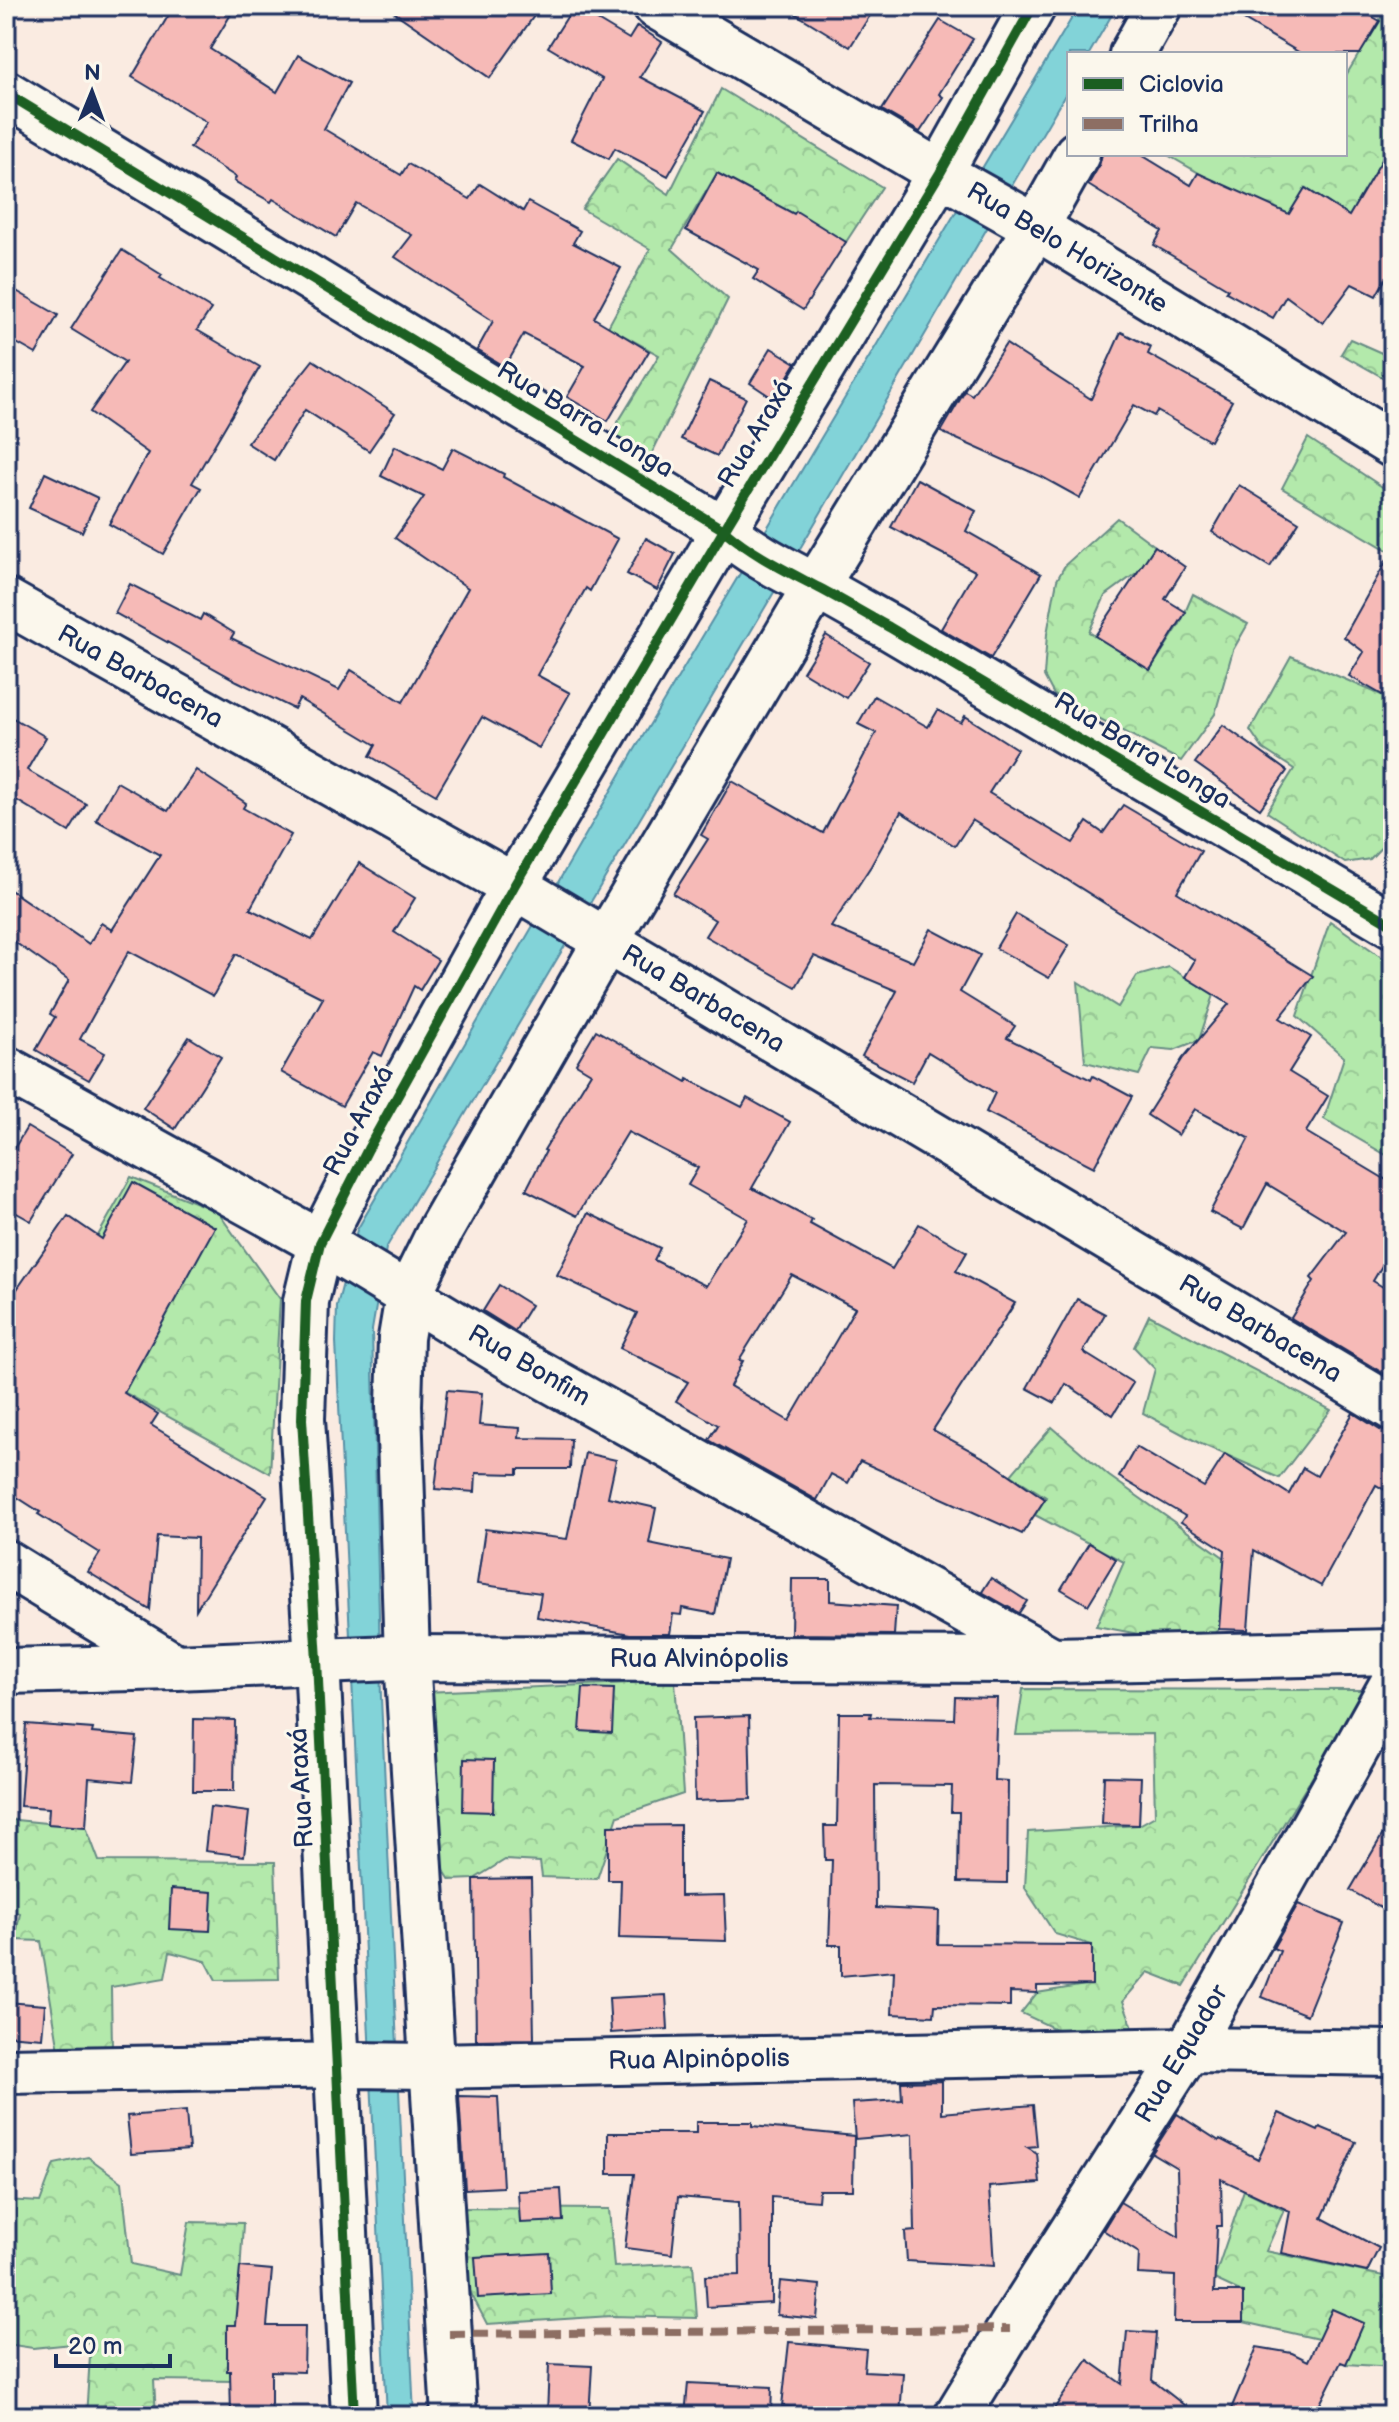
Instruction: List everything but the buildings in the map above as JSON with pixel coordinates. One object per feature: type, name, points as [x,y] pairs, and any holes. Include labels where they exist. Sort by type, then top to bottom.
[{"type":"street","name":"Rua Belo Horizonte","points":[[656,6],[1024,221],[1393,445]]},
{"type":"street","name":"Rua Araxá","points":[[354,2416],[344,2065],[327,1661],[302,1419],[306,1301],[368,1149],[731,536],[950,179],[1033,6]]},
{"type":"street","points":[[1133,52],[1159,6]]},
{"type":"street","name":"Rua Barra Longa","points":[[6,93],[806,582],[1393,925]]},
{"type":"street","points":[[454,2416],[420,2065],[400,1658],[400,1290],[441,1229],[597,936],[806,582],[1024,221],[1075,156]]},
{"type":"street","name":"Rua Barbacena","points":[[6,601],[522,892],[1393,1408]]},
{"type":"street","name":"Rua Bonfim","points":[[6,1069],[327,1247],[527,1366],[1053,1660]]},
{"type":"street","points":[[6,1563],[176,1667]]},
{"type":"street","name":"Rua Alvinópolis","points":[[6,1671],[400,1658],[1053,1660],[1393,1652]]},
{"type":"street","name":"Rua Equador","points":[[957,2416],[1188,2050],[1393,1683]]},
{"type":"street","name":"Rua Alpinópolis","points":[[6,2071],[1188,2050],[1393,2053]]},
{"type":"green space","points":[[1388,6],[1393,6],[1393,141],[1388,204],[1313,246],[1336,208],[1306,188],[1284,222],[1169,156],[1347,156],[1347,74]]},
{"type":"green space","points":[[721,89],[882,187],[846,242],[717,173],[672,249],[728,299],[649,459],[609,437],[659,355],[608,327],[650,249],[582,209],[617,159],[669,194]]},
{"type":"green space","points":[[1350,339],[1393,358],[1393,383],[1341,354]]},
{"type":"green space","points":[[1308,438],[1393,494],[1393,543],[1389,551],[1282,488]]},
{"type":"green space","points":[[1117,518],[1155,546],[1139,571],[1105,596],[1089,632],[1150,670],[1180,624],[1193,594],[1248,624],[1233,650],[1215,714],[1181,761],[1054,695],[1044,676],[1047,634],[1057,580],[1065,565]]},
{"type":"green space","points":[[1291,656],[1393,700],[1393,835],[1370,859],[1345,863],[1267,812],[1294,769],[1263,749],[1250,730]]},
{"type":"green space","points":[[1330,921],[1393,965],[1393,1159],[1324,1119],[1344,1057],[1297,1016]]},
{"type":"green space","points":[[1169,967],[1214,995],[1199,1040],[1174,1050],[1152,1048],[1139,1075],[1085,1062],[1078,982],[1118,1007],[1137,976]]},
{"type":"green space","points":[[131,1177],[217,1211],[280,1299],[270,1473],[37,1344]]},
{"type":"green space","points":[[1149,1315],[1331,1410],[1279,1478],[1199,1443],[1143,1413],[1155,1369],[1134,1347]]},
{"type":"green space","points":[[1052,1427],[1109,1476],[1229,1561],[1222,1587],[1219,1629],[1203,1646],[1096,1626],[1124,1562],[1035,1515],[1046,1497],[1011,1475]]},
{"type":"green space","points":[[675,1681],[683,1794],[618,1816],[597,1879],[542,1877],[540,1862],[505,1860],[474,1879],[450,1880],[432,1852],[425,1692]]},
{"type":"green space","points":[[1023,1689],[1366,1690],[1184,1986],[1148,1972],[1123,2001],[1133,2028],[1062,2032],[1021,2013],[1037,1993],[1092,1984],[1092,1945],[1055,1934],[1025,1888],[1028,1832],[1139,1825],[1155,1816],[1153,1734],[1016,1735]]},
{"type":"green space","points":[[6,1819],[86,1827],[99,1861],[275,1862],[279,1979],[216,1980],[206,1961],[170,1952],[165,1978],[111,1987],[112,2049],[59,2051],[41,1941],[15,1940],[20,1913],[6,1911]]},
{"type":"green space","points":[[88,2157],[122,2182],[131,2264],[180,2275],[189,2222],[243,2223],[234,2381],[154,2380],[156,2416],[86,2416],[91,2342],[33,2348],[6,2344],[6,2200],[40,2202],[54,2164]]},
{"type":"green space","points":[[1244,2190],[1284,2210],[1266,2251],[1393,2278],[1393,2367],[1346,2364],[1318,2339],[1243,2322],[1242,2292],[1214,2279]]},
{"type":"green space","points":[[458,2208],[609,2209],[614,2267],[693,2263],[697,2318],[611,2316],[487,2324],[462,2276]]},
{"type":"water","points":[[1079,6],[1117,6],[1090,52],[1067,52],[1067,91],[386,1248],[372,1330],[381,1698],[414,2416],[387,2416],[336,1342],[337,1306],[357,1230],[634,751]]},
{"type":"marked path","points":[[449,2334],[1010,2329]]},
{"type":"cycle path","points":[[354,2416],[317,1660],[302,1419],[306,1301],[320,1243],[368,1149],[514,886],[940,173],[1033,6]]},
{"type":"cycle path","points":[[6,93],[724,530],[758,555],[889,627],[1393,925]]}]
